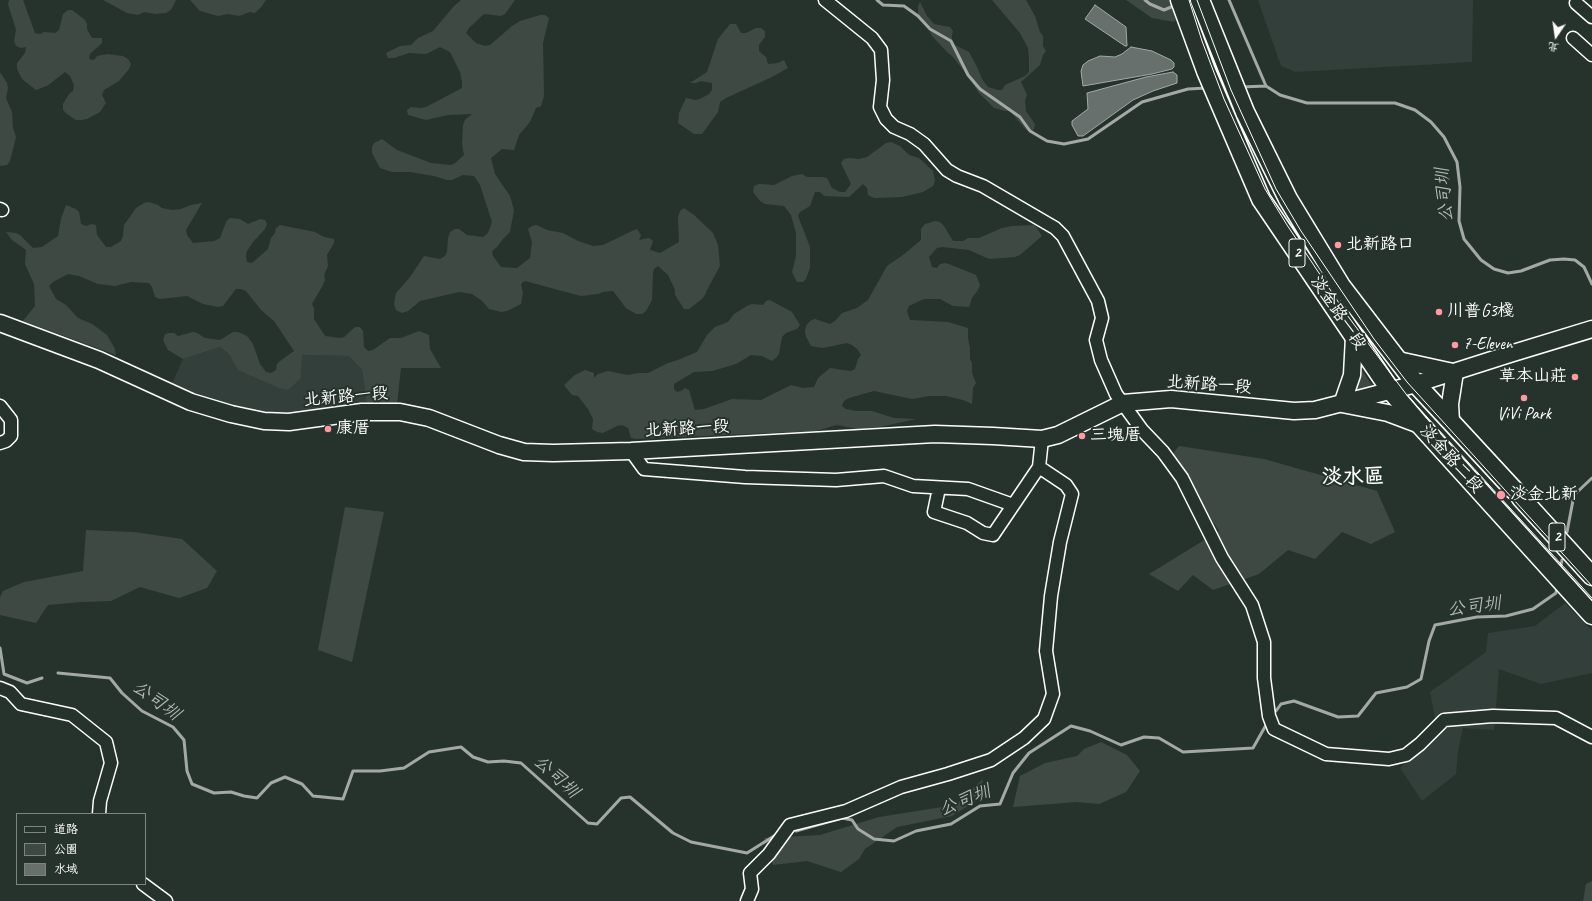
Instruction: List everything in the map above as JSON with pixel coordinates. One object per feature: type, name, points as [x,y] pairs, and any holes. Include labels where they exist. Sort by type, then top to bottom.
[{"type":"main road","name":"淡金路一段","points":[[1180,0],[1206,71],[1261,200],[1391,391]]},
{"type":"main road","name":"淡金路一段","points":[[1202,6],[1245,112],[1288,199],[1337,279],[1416,384]]},
{"type":"main road","name":"北新路一段","points":[[0,323],[99,360],[191,402],[230,414],[264,421],[289,422],[362,412],[400,412],[429,418],[499,445],[524,452],[553,453],[631,451],[935,434],[1042,439],[1058,435],[1124,403],[1171,399],[1294,411],[1315,410],[1416,384],[1592,329]]},
{"type":"main road","points":[[1354,337],[1352,375],[1342,404],[1388,413],[1420,425]]},
{"type":"main road","points":[[1398,360],[1455,372],[1450,404],[1451,422]]},
{"type":"main road","name":"淡金路二段","points":[[1416,384],[1592,576]]},
{"type":"main road","name":"淡金路二段","points":[[1391,391],[1592,615]]},
{"type":"street","points":[[825,0],[872,38],[881,50],[883,80],[880,107],[886,119],[894,127],[910,134],[924,144],[947,170],[957,176],[983,186],[1055,228],[1063,236],[1098,301],[1102,318],[1096,340],[1101,360],[1116,394],[1124,403],[1142,430],[1163,452],[1182,478],[1222,558],[1252,605],[1264,642],[1264,678],[1269,716],[1274,729],[1326,754],[1389,759],[1406,755],[1420,744],[1444,720],[1493,716],[1556,718],[1592,737]]},
{"type":"street","points":[[1576,3],[1592,18]]},
{"type":"street","points":[[1573,38],[1592,55]]},
{"type":"street","points":[[0,406],[11,420],[11,436],[6,441],[0,443]]},
{"type":"street","points":[[939,488],[934,512],[967,523],[983,533],[993,535],[1039,467],[1042,439]]},
{"type":"street","points":[[631,451],[644,469],[745,477],[836,480],[884,476],[913,486],[968,489],[1013,506]]},
{"type":"street","points":[[747,901],[752,889],[750,873],[769,854],[790,825],[846,811],[901,787],[991,760],[1024,738],[1044,719],[1053,694],[1046,651],[1051,596],[1060,542],[1072,494],[1066,485],[1039,467]]},
{"type":"street","points":[[0,688],[10,692],[21,704],[72,715],[106,742],[111,763],[100,801],[99,813]]},
{"type":"street","points":[[144,885],[166,901]]},
{"type":"shaded area","points":[[1258,0],[1473,0],[1472,62],[1296,72],[1281,66]]},
{"type":"shaded area","points":[[220,347],[229,354],[239,370],[301,378],[302,355],[349,356],[362,370],[368,414],[271,425],[168,392],[183,359]]},
{"type":"shaded area","points":[[1565,603],[1592,631],[1592,673],[1541,684],[1499,669],[1494,730],[1463,728],[1458,751],[1456,774],[1422,801],[1400,768],[1437,728],[1430,692],[1486,652],[1488,633],[1535,626]]},
{"type":"green space","points":[[9,0],[23,0],[35,33],[40,34],[44,32],[55,33],[59,30],[63,14],[68,10],[72,10],[85,20],[87,29],[92,38],[102,38],[102,43],[90,54],[89,59],[94,60],[97,56],[107,54],[123,56],[128,59],[131,64],[129,69],[119,81],[104,90],[102,95],[106,103],[100,112],[87,119],[76,120],[63,110],[63,104],[69,94],[73,91],[74,85],[70,76],[65,72],[47,86],[36,90],[22,79],[17,69],[17,63],[25,53],[26,47],[21,48],[16,46],[14,41],[16,30],[8,4]]},
{"type":"green space","points":[[103,0],[176,0],[171,10],[166,13],[155,14],[144,12],[138,15],[127,13]]},
{"type":"green space","points":[[190,0],[266,0],[255,13],[250,12],[239,16],[228,14],[218,16],[200,11]]},
{"type":"green space","points":[[461,0],[515,0],[505,14],[501,16],[484,14],[469,28],[466,33],[476,43],[485,46],[490,45],[520,21],[540,15],[545,15],[549,18],[543,43],[544,96],[541,106],[536,108],[530,122],[519,135],[514,150],[502,149],[491,158],[495,174],[510,196],[514,210],[510,232],[492,251],[493,256],[501,267],[517,268],[530,258],[532,242],[528,229],[537,225],[547,230],[563,233],[578,241],[593,246],[603,245],[637,229],[641,235],[639,240],[649,238],[653,241],[650,250],[660,253],[679,242],[678,217],[680,211],[684,208],[694,215],[713,233],[718,245],[720,266],[702,299],[689,309],[684,309],[675,295],[675,290],[668,275],[658,266],[654,269],[653,273],[652,300],[646,311],[642,314],[636,314],[626,308],[613,291],[581,296],[525,281],[521,284],[523,293],[521,304],[507,311],[501,312],[489,309],[481,300],[472,294],[459,292],[420,301],[408,311],[402,313],[396,310],[394,304],[396,293],[410,277],[424,256],[440,259],[445,256],[450,232],[455,229],[459,229],[467,235],[483,237],[488,233],[492,222],[480,185],[474,176],[463,175],[452,180],[447,180],[410,172],[392,172],[380,168],[372,153],[374,143],[382,139],[397,150],[431,163],[450,165],[454,164],[464,155],[462,144],[463,125],[465,120],[472,114],[448,115],[426,120],[408,115],[407,110],[411,107],[426,107],[462,88],[460,72],[450,52],[440,47],[426,54],[409,53],[394,58],[388,58],[386,53],[400,46],[411,45],[418,38],[433,31]]},
{"type":"green space","points":[[992,0],[1026,0],[1035,16],[1040,32],[1043,36],[1043,46],[1046,51],[1040,65],[1021,82],[1027,95],[1025,100],[1026,111],[1035,124],[1034,129],[1031,132],[1026,130],[1010,111],[994,108],[978,92],[966,73],[932,36],[927,25],[918,17],[918,6],[920,2],[927,16],[934,24],[950,27],[953,31],[952,42],[969,52],[982,79],[988,87],[1002,90],[1005,85],[1025,76],[1029,72],[1028,48],[1020,33]]},
{"type":"green space","points":[[1126,0],[1171,0],[1177,18],[1174,22],[1152,18]]},
{"type":"green space","points":[[730,24],[736,24],[741,33],[746,33],[756,28],[761,28],[765,31],[765,37],[759,45],[759,51],[766,57],[768,64],[778,63],[784,60],[788,68],[720,102],[718,112],[702,134],[694,134],[678,123],[679,113],[686,98],[695,100],[700,99],[709,94],[712,90],[712,83],[701,81],[690,83],[707,72],[718,39]]},
{"type":"green space","points":[[0,72],[7,83],[8,88],[6,98],[12,112],[13,128],[16,137],[10,161],[7,165],[0,166]]},
{"type":"green space","points":[[891,142],[900,146],[909,155],[919,158],[933,171],[935,181],[933,186],[923,192],[902,197],[874,198],[868,195],[867,188],[863,184],[849,197],[824,196],[820,192],[815,192],[810,206],[800,212],[798,216],[810,247],[810,268],[806,279],[803,282],[797,282],[792,272],[796,256],[796,233],[791,215],[784,206],[765,204],[760,201],[753,192],[754,186],[759,184],[774,185],[792,176],[802,174],[807,177],[827,178],[832,188],[840,192],[845,192],[851,184],[841,163],[844,159],[859,159],[867,157],[886,143]]},
{"type":"green space","points":[[149,202],[162,208],[172,210],[202,203],[186,230],[187,235],[193,243],[214,241],[220,238],[226,222],[230,218],[240,219],[248,224],[260,219],[265,220],[267,224],[265,229],[247,251],[247,262],[252,263],[268,249],[276,228],[280,225],[315,232],[324,237],[334,239],[334,243],[327,255],[328,266],[324,275],[325,280],[312,304],[314,308],[314,319],[325,336],[340,338],[344,337],[355,327],[360,327],[363,331],[364,347],[368,351],[373,350],[390,338],[401,338],[419,331],[429,335],[430,349],[441,368],[401,368],[396,413],[368,414],[362,370],[349,356],[302,355],[301,378],[288,390],[279,388],[238,370],[229,354],[220,347],[183,359],[168,350],[163,340],[165,334],[174,333],[178,336],[193,332],[205,338],[220,340],[233,332],[238,332],[247,336],[253,344],[260,364],[266,372],[271,373],[276,370],[277,364],[294,351],[274,321],[261,310],[246,291],[241,289],[236,289],[223,306],[218,307],[203,304],[187,296],[160,299],[155,297],[149,283],[131,282],[115,286],[98,284],[79,276],[68,274],[53,282],[49,286],[56,299],[66,305],[78,318],[92,324],[107,335],[115,349],[116,355],[23,321],[35,306],[34,284],[25,264],[26,250],[12,240],[6,232],[20,235],[33,248],[42,247],[58,236],[61,219],[66,205],[76,209],[79,212],[81,224],[86,226],[91,224],[96,225],[97,235],[106,247],[111,247],[121,241],[124,225],[136,208]]},
{"type":"green space","points":[[935,221],[940,222],[944,226],[953,241],[963,241],[968,238],[979,238],[1002,228],[1012,226],[1035,225],[1042,236],[1020,255],[1015,257],[989,259],[969,250],[942,247],[937,248],[929,257],[932,267],[937,268],[940,264],[949,264],[976,275],[980,285],[972,298],[969,307],[953,306],[940,299],[924,299],[909,306],[907,311],[910,320],[948,322],[968,328],[972,373],[976,383],[973,388],[972,404],[946,396],[929,396],[912,399],[874,391],[849,398],[844,401],[842,406],[846,409],[856,411],[872,411],[894,418],[916,419],[880,427],[858,429],[837,425],[816,431],[636,439],[631,438],[628,428],[622,425],[603,433],[592,429],[593,419],[588,409],[578,396],[572,395],[564,385],[575,375],[585,370],[594,373],[594,378],[598,374],[608,371],[628,375],[648,373],[668,363],[697,352],[707,335],[715,327],[728,322],[734,314],[747,306],[752,304],[763,305],[766,301],[770,300],[792,312],[800,325],[797,329],[786,333],[782,337],[779,354],[772,361],[762,356],[751,355],[736,364],[712,371],[694,372],[674,384],[674,389],[677,392],[685,388],[689,390],[695,410],[704,409],[732,399],[761,400],[791,385],[803,388],[814,387],[818,378],[830,368],[851,371],[855,369],[861,355],[858,350],[847,343],[823,348],[811,346],[806,337],[806,326],[810,321],[815,319],[830,324],[842,313],[857,308],[868,300],[887,266],[921,240],[921,229],[925,224]]},
{"type":"green space","points":[[1361,369],[1373,387],[1372,390],[1350,397],[1356,388]]},
{"type":"green space","points":[[1179,446],[1264,459],[1377,491],[1395,532],[1371,544],[1342,532],[1315,559],[1288,550],[1259,574],[1213,590],[1193,575],[1178,591],[1149,574],[1219,531],[1171,456]]},
{"type":"green space","points":[[345,507],[384,512],[352,662],[318,650]]},
{"type":"green space","points":[[86,530],[134,532],[182,539],[217,571],[207,588],[179,598],[140,587],[111,601],[48,605],[36,623],[0,615],[0,597],[3,591],[24,582],[83,571]]},
{"type":"green space","points":[[1101,742],[1127,755],[1140,771],[1126,792],[1099,804],[1077,802],[1013,807],[1020,776],[1045,763],[1077,756],[1084,749]]},
{"type":"green space","points":[[983,779],[979,799],[952,816],[897,827],[865,849],[859,859],[841,872],[807,861],[773,865],[764,838],[820,835],[879,817],[955,805]]},
{"type":"green space","points":[[1592,881],[1592,901],[1583,901],[1586,884]]},
{"type":"water","points":[[1095,5],[1126,27],[1127,46],[1085,19]]},
{"type":"water","points":[[1131,47],[1152,51],[1171,60],[1174,63],[1174,67],[1172,69],[1152,74],[1083,86],[1081,71],[1083,65],[1100,56],[1115,57]]},
{"type":"water","points":[[1173,72],[1177,75],[1177,83],[1133,100],[1083,136],[1078,136],[1072,125],[1072,121],[1088,109],[1087,93],[1146,77]]},
{"type":"waterway","points":[[877,0],[883,5],[904,6],[918,16],[930,29],[951,41],[968,75],[980,89],[1020,117],[1030,131],[1047,141],[1064,144],[1088,139],[1142,102],[1188,89],[1207,88]]},
{"type":"waterway","name":"公司圳","points":[[1145,0],[1150,4],[1164,10],[1176,5]]},
{"type":"waterway","name":"公司圳","points":[[1229,0],[1266,86],[1280,95],[1307,103],[1395,103],[1415,110],[1431,122],[1444,137],[1457,162],[1460,187],[1459,221],[1464,239],[1481,260],[1494,269],[1508,273],[1521,271],[1550,260],[1575,260],[1584,267],[1592,284]]},
{"type":"waterway","points":[[1241,87],[1266,86]]},
{"type":"waterway","name":"公司圳","points":[[1567,532],[1574,495],[1592,478]]},
{"type":"waterway","name":"公司圳","points":[[1560,570],[1562,560]]},
{"type":"waterway","name":"公司圳","points":[[1276,711],[1281,704],[1294,701],[1338,717],[1358,716],[1376,693],[1407,687],[1421,679],[1429,641],[1435,625],[1477,617],[1506,616],[1533,609],[1556,593],[1557,586]]},
{"type":"waterway","name":"公司圳","points":[[0,648],[4,674],[27,683],[42,678]]},
{"type":"waterway","name":"公司圳","points":[[58,673],[110,678],[122,693],[142,711],[173,727],[184,740],[187,771],[192,784],[214,793],[231,792],[257,798],[271,783],[285,777],[302,784],[313,796],[343,799],[353,771],[380,771],[404,768],[429,752],[461,747],[473,757],[488,762],[504,761],[521,763],[588,823],[597,824],[621,798],[630,797],[673,833],[691,842],[747,853],[774,836]]},
{"type":"waterway","name":"公司圳","points":[[796,831],[842,818],[852,820],[858,829],[874,839],[894,841],[916,831],[951,824],[980,806],[1000,804],[1013,773],[1029,753],[1071,726],[1090,731],[1121,745],[1144,737],[1159,738],[1183,752],[1253,748],[1266,725]]},
{"type":"tram line","points":[[1189,0],[1202,41],[1224,99],[1265,189],[1347,315],[1406,394],[1592,598]]},
{"type":"tram line","points":[[1197,0],[1231,90],[1276,189],[1301,231],[1374,339],[1407,382],[1592,586]]},
{"type":"place","name":"北新路口","points":[[1338,245]]},
{"type":"place","name":"川普G3棧","points":[[1439,312]]},
{"type":"place","name":"7-Eleven","points":[[1455,345]]},
{"type":"place","name":"草本山莊","points":[[1575,377]]},
{"type":"place","name":"ViVi Park","points":[[1524,398]]},
{"type":"place","name":"康厝","points":[[328,429]]},
{"type":"place","name":"三塊厝","points":[[1082,436]]},
{"type":"place","name":"淡金北新","points":[[1501,495]]},
{"type":"district","name":"淡水區","points":[[1353,477]]}]
